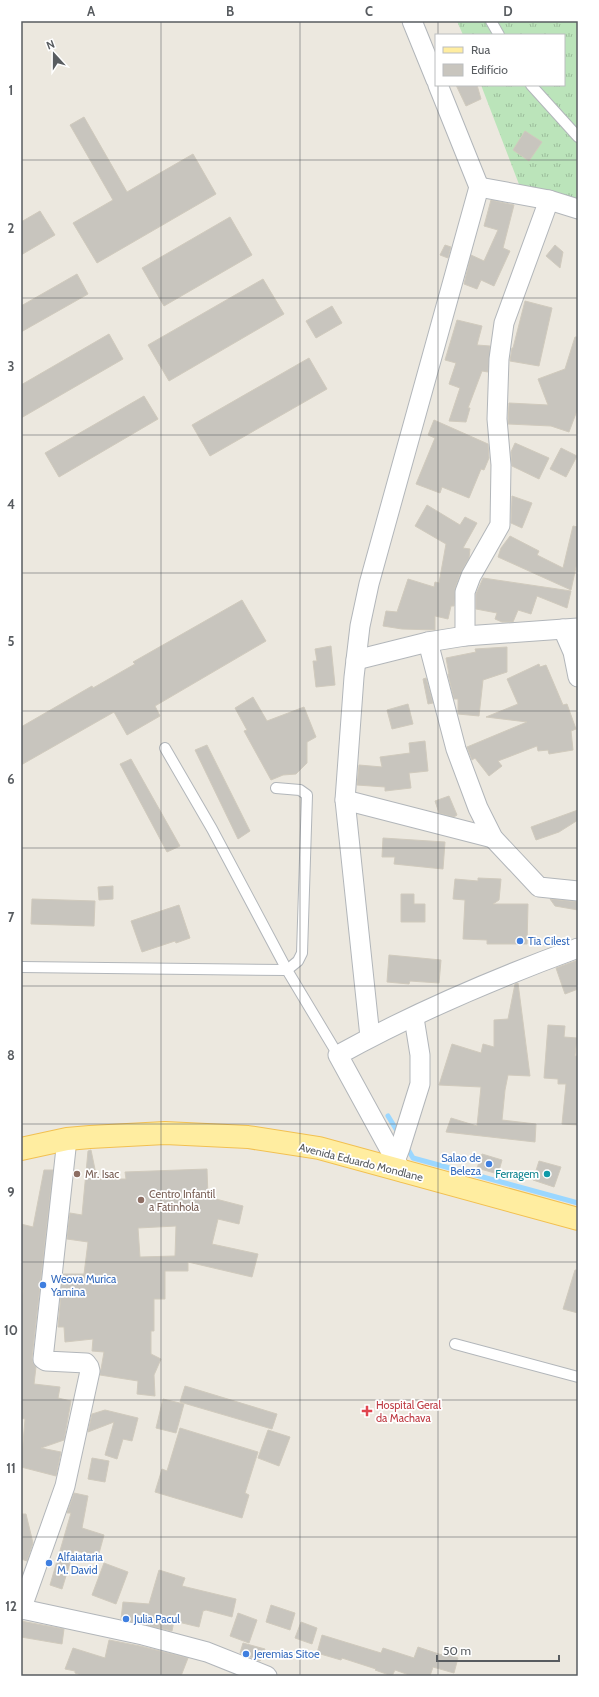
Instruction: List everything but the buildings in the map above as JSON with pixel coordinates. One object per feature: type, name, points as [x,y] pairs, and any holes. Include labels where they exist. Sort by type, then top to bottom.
[{"type":"main road","name":"Avenida Eduardo Mondlane","points":[[21,1149],[67,1139],[165,1133],[248,1137],[319,1148],[398,1166],[578,1219]]},
{"type":"street","points":[[412,21],[435,78]]},
{"type":"street","points":[[370,1037],[345,800],[356,660],[368,584],[479,187],[438,86]]},
{"type":"street","points":[[479,187],[549,200],[578,209]]},
{"type":"street","points":[[465,636],[465,592],[471,576],[500,525],[501,465],[497,419],[499,359],[504,323],[549,200]]},
{"type":"street","points":[[356,660],[428,642],[465,636],[570,628],[578,677]]},
{"type":"street","points":[[428,642],[440,691],[463,770],[478,808],[493,838],[539,886],[578,891]]},
{"type":"street","points":[[345,800],[493,838]]},
{"type":"street","points":[[398,1166],[338,1055],[370,1037],[414,1018],[478,987],[578,948]]},
{"type":"street","points":[[398,1166],[400,1148],[420,1084],[420,1055],[414,1018]]},
{"type":"street","points":[[67,1139],[43,1359],[46,1361],[86,1364],[90,1371],[65,1486],[22,1609],[143,1635],[207,1652],[267,1676]]},
{"type":"lane","points":[[491,21],[498,34]]},
{"type":"lane","points":[[532,86],[578,137]]},
{"type":"lane","points":[[165,748],[212,830],[287,970],[338,1055]]},
{"type":"lane","points":[[21,967],[287,970],[298,961],[302,952],[306,795],[300,790],[276,788]]},
{"type":"lane","points":[[455,1344],[578,1377]]},
{"type":"green space","points":[[457,21],[578,21],[578,204],[520,187],[481,86],[565,86],[565,34],[463,34]]},
{"type":"waterway","points":[[388,1116],[399,1134]]},
{"type":"waterway","points":[[406,1146],[413,1158],[578,1203]]},
{"type":"place","name":"Tia Cilest","points":[[520,941]]},
{"type":"place","name":"Salao de Beleza","points":[[489,1164]]},
{"type":"place","name":"Mr. Isac","points":[[77,1174]]},
{"type":"place","name":"Ferragem","points":[[547,1174]]},
{"type":"place","name":"Centro Infantil a Fatinhola","points":[[141,1200]]},
{"type":"place","name":"Weova Murica Yamina","points":[[43,1285]]},
{"type":"place","name":"Hospital Geral da Machava","points":[[367,1411]]},
{"type":"place","name":"Alfaiataria M. David","points":[[49,1563]]},
{"type":"place","name":"Julia Pacul","points":[[126,1619]]},
{"type":"place","name":"Jeremias Sitoe","points":[[246,1654]]}]
